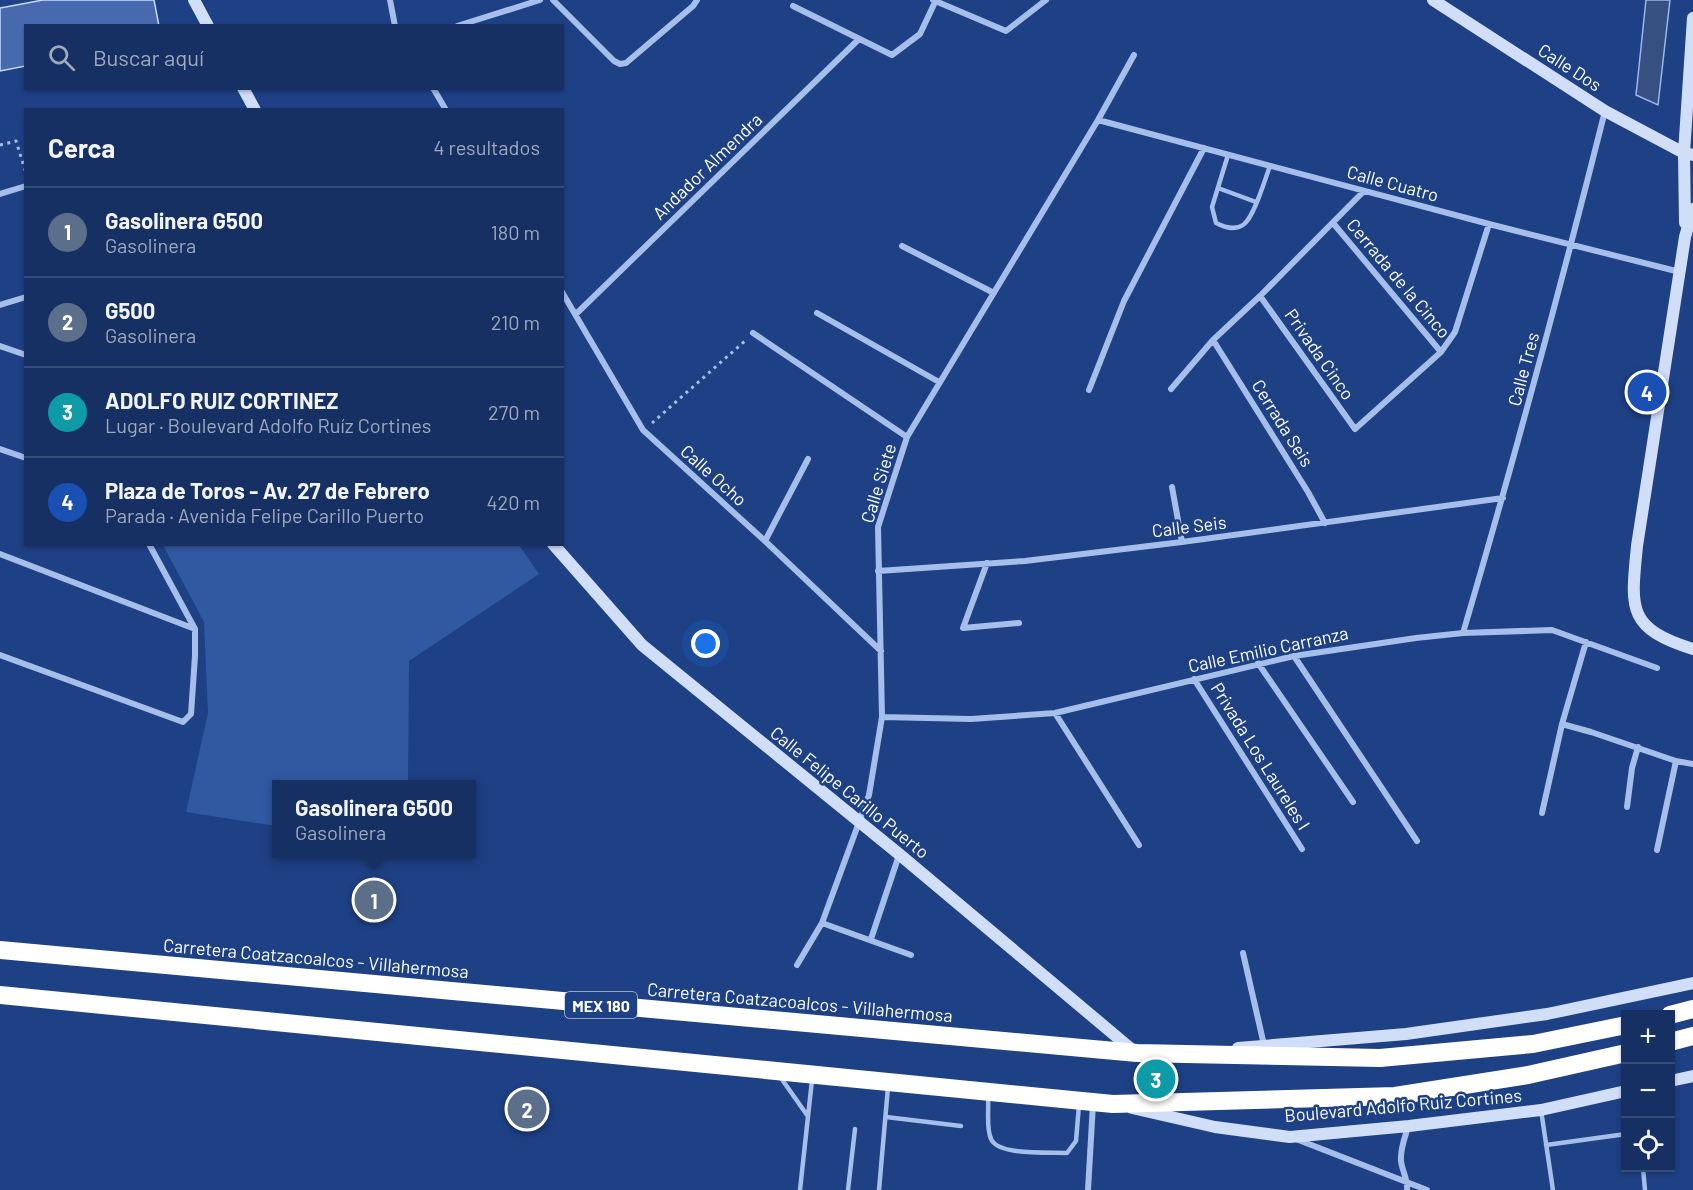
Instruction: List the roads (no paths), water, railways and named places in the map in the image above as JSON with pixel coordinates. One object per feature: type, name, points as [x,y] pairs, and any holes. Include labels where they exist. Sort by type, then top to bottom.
[{"type":"highway","name":"Carretera Coatzacoalcos - Villahermosa","points":[[0,950],[1137,1053],[1380,1058],[1533,1044],[1621,1026]]},
{"type":"highway","points":[[0,995],[1113,1104],[1395,1096],[1528,1075],[1621,1054]]},
{"type":"highway","points":[[1675,1014],[1693,1009]]},
{"type":"highway","points":[[1675,1041],[1693,1036]]},
{"type":"main road","points":[[194,0],[207,24]]},
{"type":"main road","name":"Calle Dos","points":[[1433,0],[1605,111],[1689,154]]},
{"type":"main road","points":[[1693,18],[1685,237],[1637,546],[1632,596],[1639,617],[1651,631],[1668,641],[1693,649]]},
{"type":"main road","points":[[244,90],[254,108]]},
{"type":"main road","points":[[1685,237],[1693,209]]},
{"type":"main road","name":"Calle Felipe Carillo Puerto","points":[[555,546],[642,645],[899,854],[1137,1053]]},
{"type":"main road","points":[[1202,1053],[1264,1045],[1406,1034],[1500,1021],[1600,1004],[1693,983]]},
{"type":"main road","points":[[1675,1080],[1693,1076]]},
{"type":"main road","name":"Boulevard Adolfo Ruiz Cortines","points":[[1113,1104],[1215,1127],[1290,1137],[1409,1126],[1540,1110],[1621,1092]]},
{"type":"street","points":[[390,0],[395,24]]},
{"type":"street","points":[[463,24],[540,0]]},
{"type":"street","points":[[553,0],[614,61],[620,64],[627,63],[693,6],[696,0]]},
{"type":"street","points":[[793,6],[892,55],[920,34],[934,0],[1006,31],[1046,0]]},
{"type":"street","name":"Andador Almendra","points":[[576,314],[859,39]]},
{"type":"street","name":"Calle Siete","points":[[796,965],[822,923],[869,795],[882,717],[879,518],[907,437],[1098,120],[1134,55]]},
{"type":"street","points":[[433,90],[445,108]]},
{"type":"street","name":"Calle Tres","points":[[1463,633],[1503,498],[1572,244],[1605,111]]},
{"type":"street","name":"Calle Cuatro","points":[[1098,120],[1489,225],[1680,272]]},
{"type":"street","points":[[1089,390],[1124,301],[1204,148]]},
{"type":"street","points":[[0,194],[24,187]]},
{"type":"street","points":[[1171,389],[1213,340],[1364,191]]},
{"type":"street","name":"Cerrada de la Cinco","points":[[1333,223],[1441,352]]},
{"type":"street","points":[[1441,352],[1455,332],[1489,225]]},
{"type":"street","points":[[902,246],[994,293]]},
{"type":"street","name":"Calle Ocho","points":[[564,295],[644,430],[881,651]]},
{"type":"street","name":"Privada Cinco","points":[[1260,296],[1355,429],[1441,352]]},
{"type":"street","points":[[0,306],[24,298]]},
{"type":"street","points":[[817,314],[939,382]]},
{"type":"street","points":[[753,333],[907,437]]},
{"type":"street","name":"Cerrada Seis","points":[[1213,340],[1325,523]]},
{"type":"street","points":[[0,346],[24,354]]},
{"type":"street","points":[[0,449],[24,457]]},
{"type":"street","points":[[765,541],[808,459]]},
{"type":"street","points":[[1172,487],[1182,542]]},
{"type":"street","name":"Calle Seis","points":[[878,571],[1025,561],[1503,498]]},
{"type":"street","points":[[0,656],[183,722],[191,714],[195,629],[150,546]]},
{"type":"street","points":[[0,554],[195,629]]},
{"type":"street","points":[[987,563],[963,628],[1019,623]]},
{"type":"street","name":"Calle Emilio Carranza","points":[[882,717],[971,719],[1055,713],[1258,663],[1416,638],[1463,633],[1552,630],[1657,668]]},
{"type":"street","points":[[1542,813],[1562,724],[1586,642]]},
{"type":"street","points":[[1294,656],[1417,841]]},
{"type":"street","points":[[1258,663],[1353,802]]},
{"type":"street","name":"Privada Los Laureles I","points":[[1194,679],[1302,849]]},
{"type":"street","points":[[1055,713],[1139,845]]},
{"type":"street","points":[[1562,724],[1676,761],[1693,764]]},
{"type":"street","points":[[1627,807],[1632,768],[1638,747]]},
{"type":"street","points":[[1657,850],[1676,761]]},
{"type":"street","points":[[871,939],[899,854]]},
{"type":"street","points":[[822,923],[911,955]]},
{"type":"street","points":[[1243,953],[1264,1045]]},
{"type":"street","points":[[1086,1102],[1088,1190]]},
{"type":"street","points":[[1407,1190],[1408,1182],[1401,1161],[1402,1145],[1409,1126]]},
{"type":"street","points":[[1290,1137],[1427,1190]]},
{"type":"lane","points":[[1228,154],[1212,207],[1216,223],[1229,229],[1242,225],[1251,216],[1270,166]]},
{"type":"lane","points":[[1218,188],[1256,202]]},
{"type":"lane","points":[[776,1071],[808,1116]]},
{"type":"lane","points":[[800,1190],[813,1074]]},
{"type":"lane","points":[[879,1190],[889,1082]]},
{"type":"lane","points":[[988,1092],[990,1138],[995,1146],[1008,1151],[1067,1153],[1076,1141],[1086,1102]]},
{"type":"lane","points":[[1540,1110],[1553,1190]]},
{"type":"lane","points":[[886,1117],[961,1126]]},
{"type":"lane","points":[[848,1190],[855,1129]]},
{"type":"lane","points":[[1546,1145],[1621,1135]]},
{"type":"lane","points":[[1643,1172],[1645,1190]]},
{"type":"place","name":"Plaza de Toros - Av. 27 de Febrero","points":[[1647,392]]},
{"type":"place","name":"Gasolinera G500","points":[[374,900]]},
{"type":"place","name":"ADOLFO RUIZ CORTINEZ","points":[[1156,1079]]},
{"type":"place","name":"G500","points":[[527,1109]]}]
